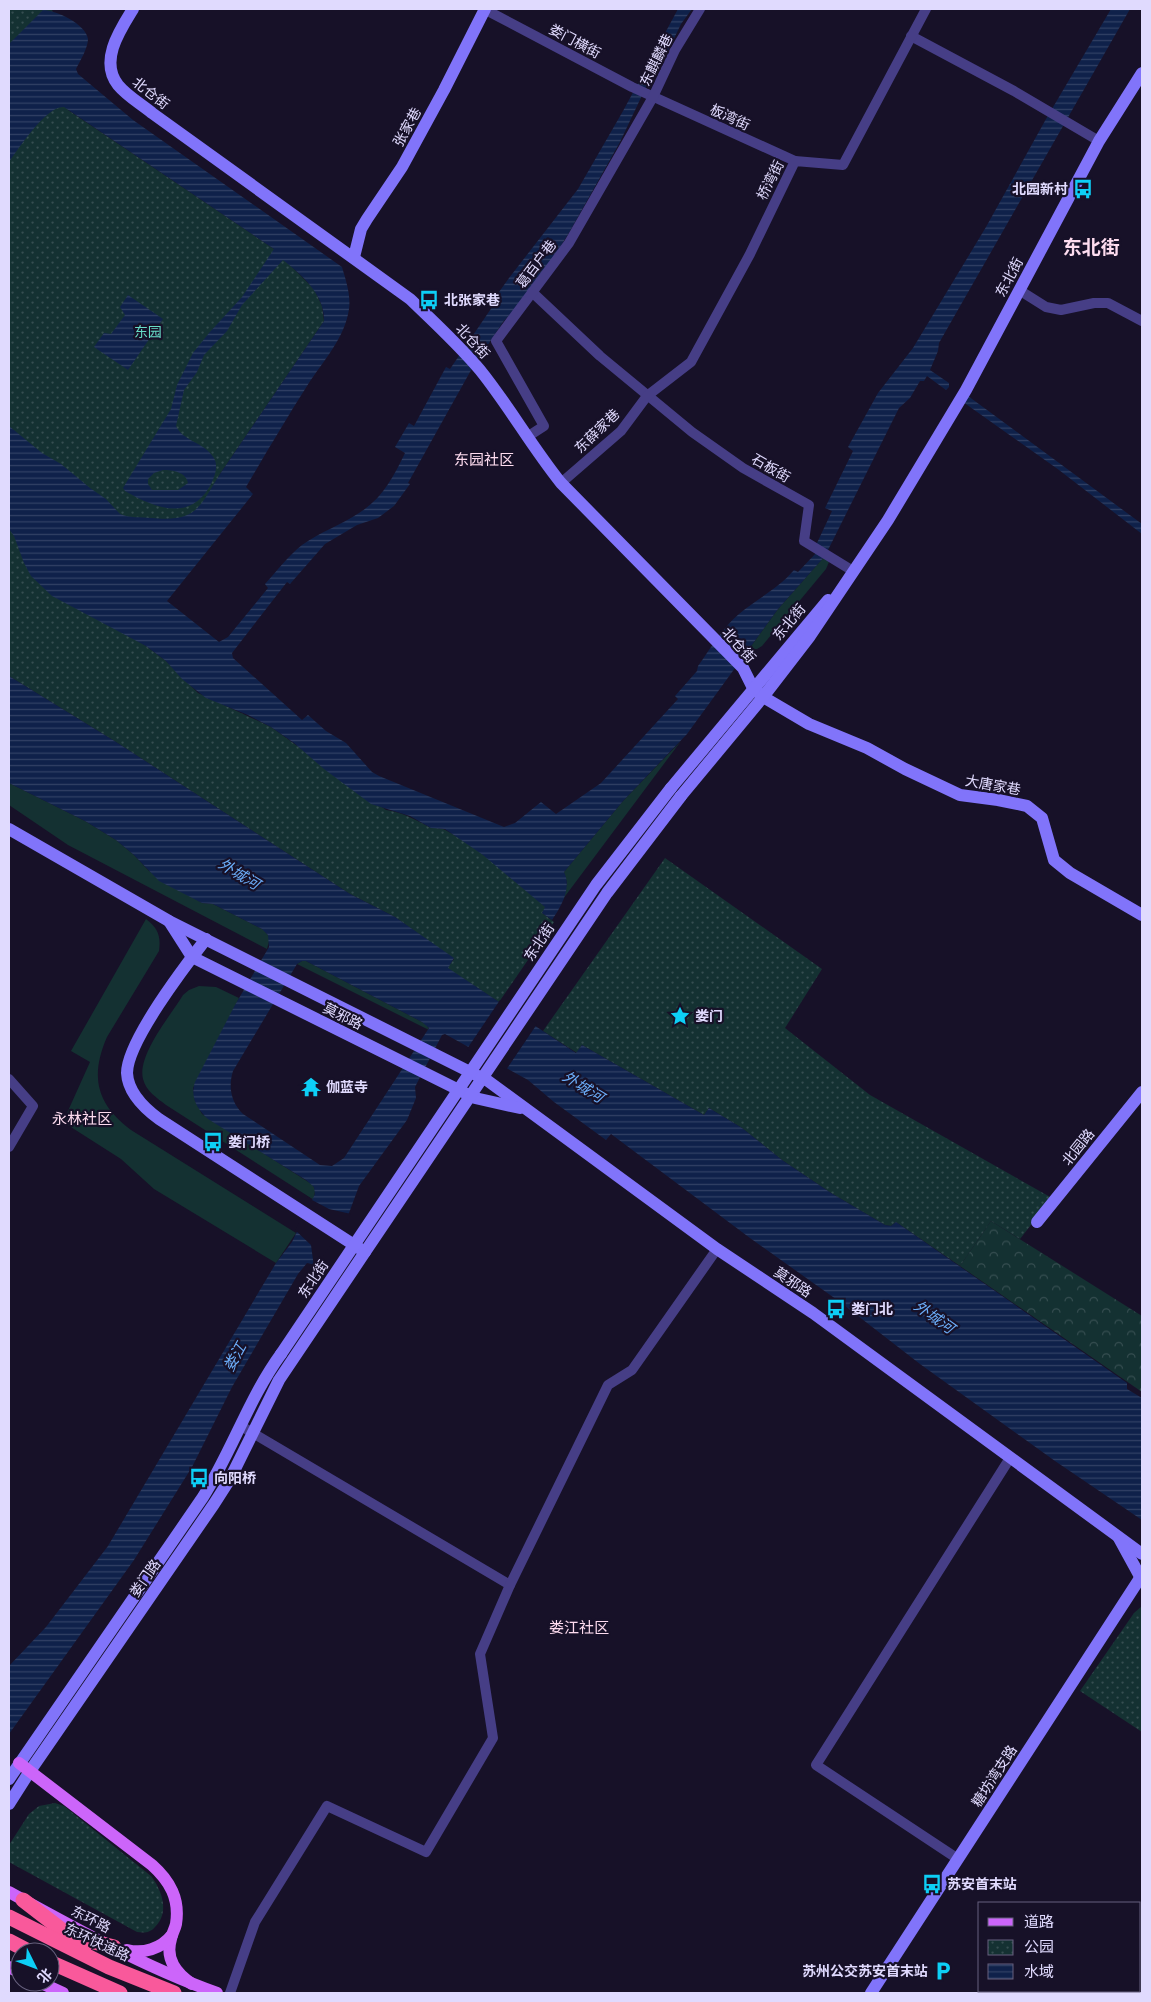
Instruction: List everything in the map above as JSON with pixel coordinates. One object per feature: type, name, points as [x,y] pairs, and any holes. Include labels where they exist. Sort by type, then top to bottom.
[{"type":"highway","points":[[24,1900],[109,1967]]},
{"type":"highway","name":"东环快速路","points":[[9,1916],[109,1967],[174,1993]]},
{"type":"highway","points":[[29,1927],[114,1947]]},
{"type":"highway","points":[[60,1966],[120,1993]]},
{"type":"main road","name":"北仓街","points":[[133,9],[114,43],[111,64],[112,75],[118,86],[152,113],[410,299],[480,370],[561,483],[743,668],[753,688]]},
{"type":"main road","name":"张家巷","points":[[354,257],[361,229],[366,219],[402,166],[444,90],[484,9]]},
{"type":"main road","name":"东北街","points":[[292,1361],[607,893],[681,796],[763,697],[810,636],[888,520],[966,390],[1099,141],[1142,73]]},
{"type":"main road","name":"东北街","points":[[281,1354],[596,885],[671,788],[853,571]]},
{"type":"main road","name":"大唐家巷","points":[[753,688],[763,697],[809,724],[867,748],[905,769],[960,795],[1028,806],[1042,818],[1054,860],[1070,873],[1142,915]]},
{"type":"main road","name":"莫邪路","points":[[9,829],[206,940],[488,1081],[717,1248],[813,1313],[1142,1554]]},
{"type":"main road","name":"莫邪路","points":[[170,921],[192,958],[475,1098],[525,1109]]},
{"type":"main road","points":[[206,940],[135,1043],[128,1067],[129,1085],[137,1099],[153,1114],[365,1252]]},
{"type":"main road","name":"北园路","points":[[1037,1222],[1142,1092]]},
{"type":"main road","name":"娄门路","points":[[9,1779],[203,1497],[218,1473],[262,1382],[281,1354]]},
{"type":"main road","name":"娄门路","points":[[9,1804],[30,1770],[230,1479],[274,1389],[292,1361]]},
{"type":"main road","points":[[1117,1534],[1142,1578]]},
{"type":"main road","name":"糖坊湾支路","points":[[871,1993],[1142,1578]]},
{"type":"main road","points":[[19,1763],[164,1877],[173,1892],[176,1905],[176,1922],[169,1952],[171,1962],[179,1974],[192,1984]]},
{"type":"main road","name":"东环路","points":[[9,1892],[114,1947],[192,1984],[216,1993]]},
{"type":"main road","points":[[114,1947],[135,1952],[150,1950],[161,1945],[172,1935]]},
{"type":"street","name":"娄门横街","points":[[484,9],[650,95]]},
{"type":"street","name":"东麒麟巷","points":[[650,95],[700,9]]},
{"type":"street","name":"桥湾街","points":[[647,396],[691,362],[750,254],[796,161],[843,165],[926,9]]},
{"type":"street","points":[[911,36],[1099,141]]},
{"type":"street","name":"板湾街","points":[[650,95],[796,161]]},
{"type":"street","name":"葛百户巷","points":[[527,437],[544,426],[496,341],[569,243],[650,95]]},
{"type":"street","points":[[1019,290],[1046,307],[1061,310],[1094,303],[1108,303],[1142,321]]},
{"type":"street","points":[[532,292],[600,356],[647,396]]},
{"type":"street","name":"东薛家巷","points":[[561,483],[621,431],[647,396]]},
{"type":"street","name":"石板街","points":[[647,396],[692,432],[743,468],[809,505],[804,540],[853,571]]},
{"type":"street","points":[[9,1079],[33,1106],[9,1147]]},
{"type":"street","points":[[230,1993],[255,1922],[327,1806],[426,1852],[493,1738],[480,1654],[510,1585],[608,1384],[632,1370],[717,1248]]},
{"type":"street","points":[[241,1426],[510,1585]]},
{"type":"street","points":[[958,1859],[816,1765],[1010,1458]]},
{"type":"green space","name":"东园","points":[[9,9],[52,9],[68,110],[274,249],[314,289],[322,306],[324,321],[220,474],[129,636],[166,661],[198,693],[271,727],[386,810],[403,814],[429,827],[445,830],[473,847],[546,907],[542,913],[554,922],[499,1002],[447,968],[454,959],[395,917],[350,894],[116,742],[9,676]]},
{"type":"green space","points":[[824,557],[829,562],[826,569],[762,646],[757,649],[749,649],[778,609]]},
{"type":"green space","points":[[681,741],[563,899],[567,883],[564,872],[623,801]]},
{"type":"green space","points":[[9,783],[85,821],[116,840],[149,871],[202,903],[213,904],[264,930],[270,938],[267,949],[68,845],[9,805]]},
{"type":"green space","points":[[665,858],[822,969],[785,1028],[870,1095],[1052,1198],[1020,1239],[991,1221],[960,1266],[896,1222],[891,1226],[885,1225],[831,1193],[782,1160],[742,1128],[709,1108],[704,1115],[582,1045],[577,1053],[543,1031]]},
{"type":"green space","points":[[146,919],[158,933],[160,941],[159,951],[107,1037],[99,1064],[98,1077],[104,1099],[110,1110],[131,1130],[296,1233],[276,1263],[154,1189],[121,1159],[63,1122],[90,1062],[71,1051]]},
{"type":"green space","points":[[306,961],[422,1022],[427,1025],[429,1030],[297,964]]},
{"type":"green space","points":[[199,986],[216,987],[239,998],[193,1088],[195,1101],[202,1114],[313,1185],[315,1190],[314,1200],[166,1105],[152,1094],[144,1083],[143,1069],[145,1059],[156,1036],[183,995]]},
{"type":"green space","points":[[991,1221],[1142,1316],[1142,1392],[960,1266]]},
{"type":"green space","points":[[1142,1606],[1142,1732],[1080,1691],[1134,1613]]},
{"type":"green space","points":[[55,1803],[64,1806],[151,1876],[163,1902],[160,1921],[153,1929],[147,1932],[137,1932],[9,1862],[9,1845],[29,1814],[39,1806]]},
{"type":"water","points":[[678,9],[692,9],[681,24],[667,53],[663,51],[620,142],[570,231],[538,283],[503,322],[470,372],[408,483],[410,484],[394,506],[378,518],[357,525],[325,544],[290,584],[287,582],[232,653],[233,658],[302,720],[308,715],[326,731],[346,743],[372,772],[504,827],[515,823],[541,802],[556,814],[601,783],[678,699],[675,696],[697,671],[698,666],[717,638],[733,619],[781,583],[794,570],[798,572],[817,552],[817,543],[832,511],[825,508],[853,451],[848,447],[878,393],[913,348],[986,227],[1046,119],[1111,9],[1130,9],[939,343],[938,351],[930,370],[949,383],[949,387],[946,390],[927,376],[924,381],[920,381],[910,398],[899,408],[825,556],[778,609],[687,734],[623,801],[564,872],[567,884],[566,891],[562,903],[552,920],[542,913],[545,907],[483,855],[445,829],[431,828],[410,816],[371,804],[271,727],[248,715],[206,698],[182,679],[166,661],[146,646],[52,596],[31,576],[14,536],[9,529],[9,426],[42,453],[61,464],[106,499],[120,514],[131,517],[166,519],[187,515],[201,504],[324,321],[321,303],[311,286],[283,260],[242,305],[227,331],[204,355],[197,372],[184,390],[176,426],[184,436],[206,449],[215,460],[216,470],[210,486],[192,505],[181,508],[159,506],[125,491],[123,488],[171,409],[177,385],[193,353],[242,297],[274,249],[64,107],[57,108],[42,120],[9,162],[9,44],[43,10],[55,12],[76,23],[86,33],[88,39],[76,69],[78,74],[133,120],[342,267],[348,288],[349,309],[347,320],[338,340],[299,398],[246,487],[253,494],[167,601],[219,642],[228,637],[268,588],[265,584],[297,549],[316,536],[359,513],[381,494],[405,453],[395,447],[409,423],[414,426],[446,367],[450,369],[501,294],[499,292],[578,189]],"holes":[[[163,470],[182,474],[188,483],[178,490],[152,490],[148,484],[148,479],[154,473]]]},
{"type":"water","points":[[128,295],[163,319],[128,370],[94,347],[104,333],[111,334],[125,315],[120,307]]},
{"type":"water","points":[[968,396],[1142,524],[1142,534],[1059,470],[963,402]]},
{"type":"water","points":[[9,676],[116,742],[350,894],[395,917],[454,958],[448,968],[576,1053],[582,1045],[704,1115],[709,1108],[742,1128],[782,1160],[831,1193],[885,1225],[891,1226],[896,1222],[1127,1383],[1127,1389],[1142,1398],[1142,1520],[1055,1461],[920,1364],[840,1302],[750,1238],[611,1134],[606,1140],[554,1102],[528,1080],[445,1034],[442,1035],[415,1087],[416,1098],[407,1120],[359,1186],[349,1213],[316,1265],[307,1263],[298,1274],[232,1387],[192,1467],[134,1560],[9,1734],[9,1666],[46,1627],[108,1546],[276,1263],[292,1242],[315,1194],[314,1187],[306,1180],[208,1119],[195,1102],[193,1093],[195,1082],[235,1005],[269,947],[268,935],[262,929],[213,904],[202,903],[159,881],[134,855],[116,840],[85,821],[9,783]],"holes":[[[306,961],[422,1022],[429,1028],[344,1158],[332,1166],[320,1165],[243,1114],[233,1099],[231,1088],[233,1071],[297,964]]]},
{"type":"pier","points":[[500,1000],[537,1024],[506,1070],[467,1049]]},
{"type":"pier","points":[[312,1200],[329,1209],[351,1214],[316,1267],[314,1267],[311,1245],[295,1230]]},
{"type":"place","name":"北园新村","points":[[1083,189]]},
{"type":"place","name":"北张家巷","points":[[429,300]]},
{"type":"place","name":"娄门","points":[[680,1016]]},
{"type":"place","name":"伽蓝寺","points":[[311,1087]]},
{"type":"place","name":"娄门桥","points":[[213,1142]]},
{"type":"place","name":"娄门北","points":[[836,1309]]},
{"type":"place","name":"向阳桥","points":[[199,1478]]},
{"type":"place","name":"苏安首末站","points":[[932,1884]]},
{"type":"place","name":"苏州公交苏安首末站","points":[[943,1971]]},
{"type":"district","name":"东北街","points":[[1091,247]]},
{"type":"district","name":"东园社区","points":[[484,460]]},
{"type":"district","name":"永林社区","points":[[82,1119]]},
{"type":"district","name":"娄江社区","points":[[579,1628]]},
{"type":"water label","name":"外城河","points":[[239,874]]},
{"type":"water label","name":"外城河","points":[[583,1087]]},
{"type":"water label","name":"外城河","points":[[934,1317]]},
{"type":"water label","name":"娄江","points":[[235,1357]]}]
